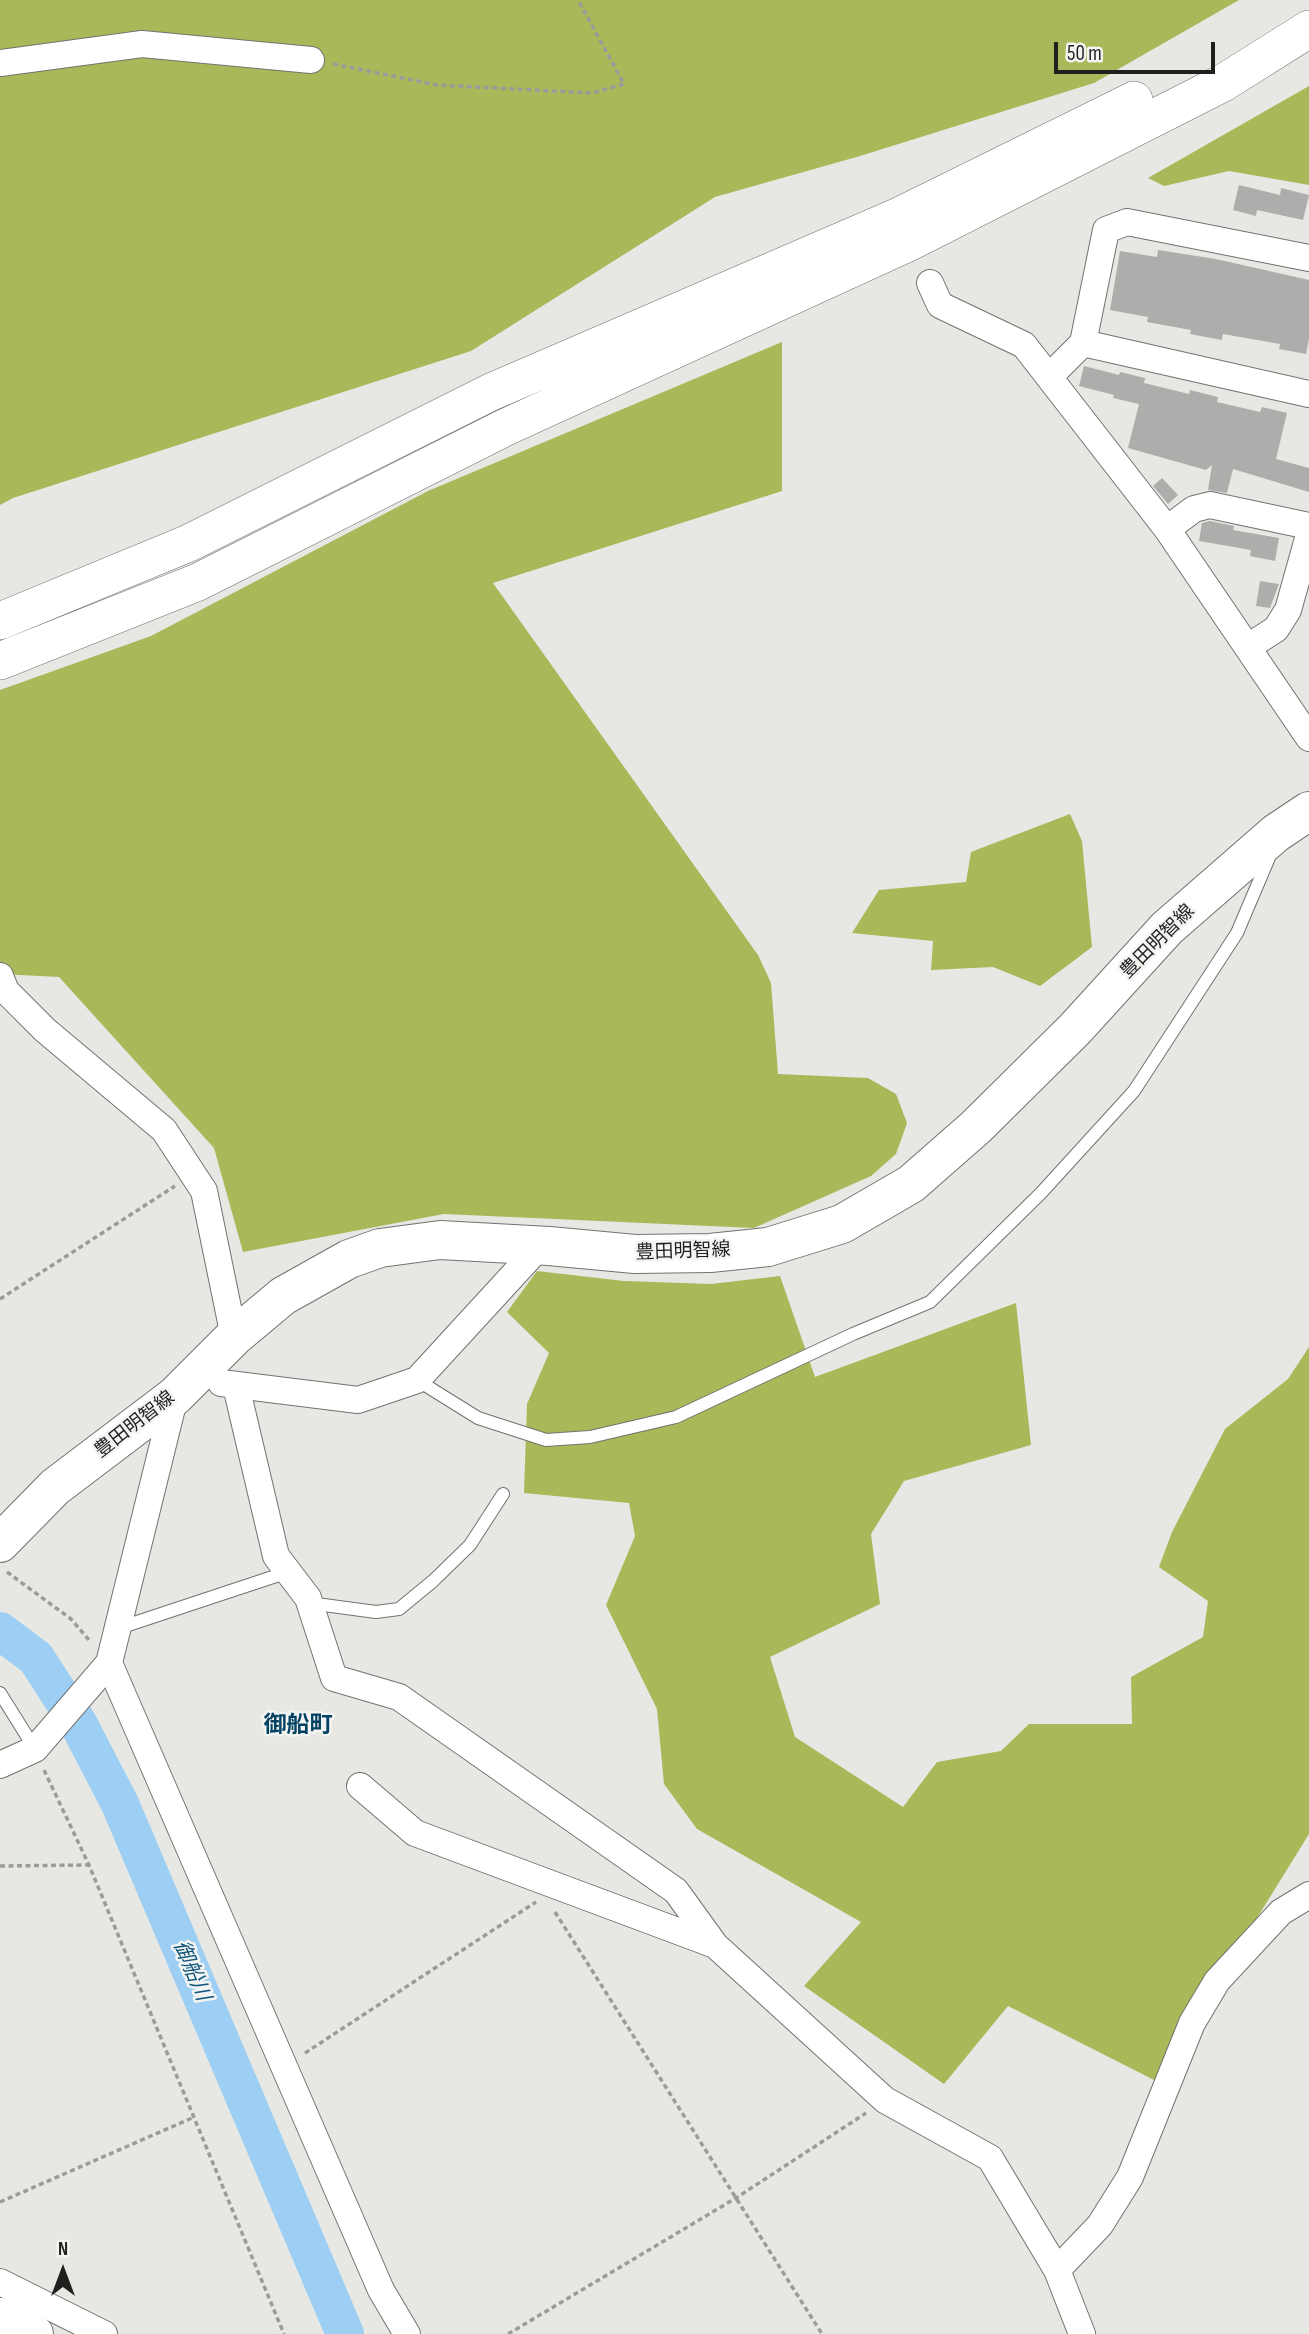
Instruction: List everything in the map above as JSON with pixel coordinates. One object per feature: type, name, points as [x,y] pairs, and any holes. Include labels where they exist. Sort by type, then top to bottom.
[{"type":"main road","name":"豊田明智線","points":[[0,1543],[55,1487],[184,1387],[234,1337],[283,1296],[349,1259],[380,1248],[440,1240],[635,1254],[710,1253],[768,1247],[842,1224],[911,1184],[976,1127],[1075,1029],[1167,928],[1276,833],[1309,811]]},
{"type":"main road","points":[[0,2318],[34,2334]]},
{"type":"street","points":[[0,621],[189,543],[491,392],[897,217],[1309,17]]},
{"type":"street","points":[[0,661],[198,582],[506,426],[908,243],[1223,83],[1309,29]]},
{"type":"street","points":[[0,63],[142,44],[311,60]]},
{"type":"street","points":[[1050,376],[1083,343],[1107,230],[1127,222],[1309,258]]},
{"type":"street","points":[[930,283],[940,305],[1024,345],[1050,376],[1167,529],[1309,738]]},
{"type":"street","points":[[1083,343],[1309,394]]},
{"type":"street","points":[[1167,529],[1194,509],[1210,505],[1309,526]]},
{"type":"street","points":[[1248,646],[1276,629],[1288,610],[1309,535]]},
{"type":"street","points":[[0,976],[6,991],[44,1030],[163,1130],[193,1174],[204,1191],[234,1337]]},
{"type":"street","points":[[0,1765],[39,1745],[109,1663],[184,1387],[236,1386],[358,1400],[417,1380],[540,1246]]},
{"type":"street","points":[[236,1386],[276,1556],[309,1603],[334,1678],[400,1697],[676,1891],[715,1945],[885,2100],[990,2158],[1057,2270],[1083,2334]]},
{"type":"street","points":[[109,1663],[381,2290],[408,2334]]},
{"type":"street","points":[[360,1786],[415,1833],[539,1887],[715,1945]]},
{"type":"street","points":[[1057,2270],[1100,2225],[1130,2177],[1192,2023],[1217,1981],[1281,1912],[1309,1895]]},
{"type":"street","points":[[0,2282],[104,2334]]},
{"type":"lane","points":[[417,1380],[478,1418],[546,1440],[590,1437],[676,1417],[853,1334],[930,1302],[1041,1193],[1134,1091],[1237,933],[1269,862],[1276,833]]},
{"type":"lane","points":[[309,1603],[376,1612],[399,1609],[470,1545],[503,1494]]},
{"type":"lane","points":[[118,1628],[288,1572]]},
{"type":"lane","points":[[0,1693],[39,1745]]},
{"type":"path","points":[[311,60],[437,85],[592,93],[624,85],[579,0]]},
{"type":"path","points":[[0,1299],[193,1174]]},
{"type":"path","points":[[0,1567],[71,1619],[109,1663]]},
{"type":"path","points":[[39,1745],[284,2334]]},
{"type":"path","points":[[0,1866],[89,1865]]},
{"type":"path","points":[[285,2065],[539,1887],[822,2334]]},
{"type":"path","points":[[508,2334],[736,2199],[885,2100]]},
{"type":"path","points":[[0,2202],[192,2118]]},
{"type":"green space","points":[[0,0],[1239,0],[1094,83],[860,156],[715,197],[471,351],[13,498],[0,505]]},
{"type":"green space","points":[[1309,86],[1309,185],[1229,171],[1164,186],[1148,178]]},
{"type":"green space","points":[[782,342],[782,491],[493,583],[758,955],[771,983],[778,1074],[868,1078],[896,1094],[907,1123],[896,1154],[871,1176],[754,1228],[444,1214],[243,1252],[214,1148],[59,977],[0,974],[0,690],[151,636],[428,491]]},
{"type":"green space","points":[[1070,814],[1082,841],[1092,947],[1040,986],[993,967],[931,970],[933,941],[852,933],[879,890],[966,882],[971,852]]},
{"type":"green space","points":[[537,1271],[624,1281],[711,1284],[780,1276],[815,1377],[1016,1303],[1031,1445],[904,1481],[871,1534],[880,1604],[770,1657],[795,1737],[903,1807],[937,1762],[1001,1751],[1029,1724],[1132,1724],[1131,1677],[1203,1637],[1208,1601],[1159,1567],[1172,1532],[1225,1429],[1288,1379],[1309,1347],[1309,1834],[1156,2081],[1008,2006],[944,2084],[804,1986],[861,1922],[697,1829],[664,1784],[657,1709],[606,1605],[635,1536],[629,1503],[524,1493],[527,1404],[549,1353],[507,1312]]},
{"type":"building","points":[[1239,185],[1280,195],[1281,188],[1309,195],[1303,220],[1257,210],[1256,216],[1233,210]]},
{"type":"building","points":[[1158,250],[1216,259],[1309,280],[1309,339],[1306,354],[1279,349],[1280,344],[1223,334],[1222,340],[1190,334],[1191,330],[1147,322],[1148,317],[1110,310],[1120,251],[1157,257]]},
{"type":"building","points":[[1084,366],[1145,378],[1144,383],[1189,394],[1190,390],[1218,397],[1217,402],[1260,412],[1262,407],[1287,413],[1276,459],[1309,468],[1309,492],[1233,469],[1227,493],[1208,490],[1212,465],[1206,470],[1128,448],[1139,404],[1079,386]]},
{"type":"building","points":[[1162,478],[1178,495],[1168,504],[1153,486]]},
{"type":"building","points":[[1210,521],[1234,526],[1233,530],[1279,538],[1275,561],[1250,556],[1251,550],[1199,541],[1202,523]]},
{"type":"building","points":[[1260,581],[1279,584],[1270,608],[1256,606]]},
{"type":"waterway","name":"御船川","points":[[0,1631],[36,1658],[78,1723],[120,1804],[345,2334]]},
{"type":"district","name":"御船町","points":[[298,1726]]}]
